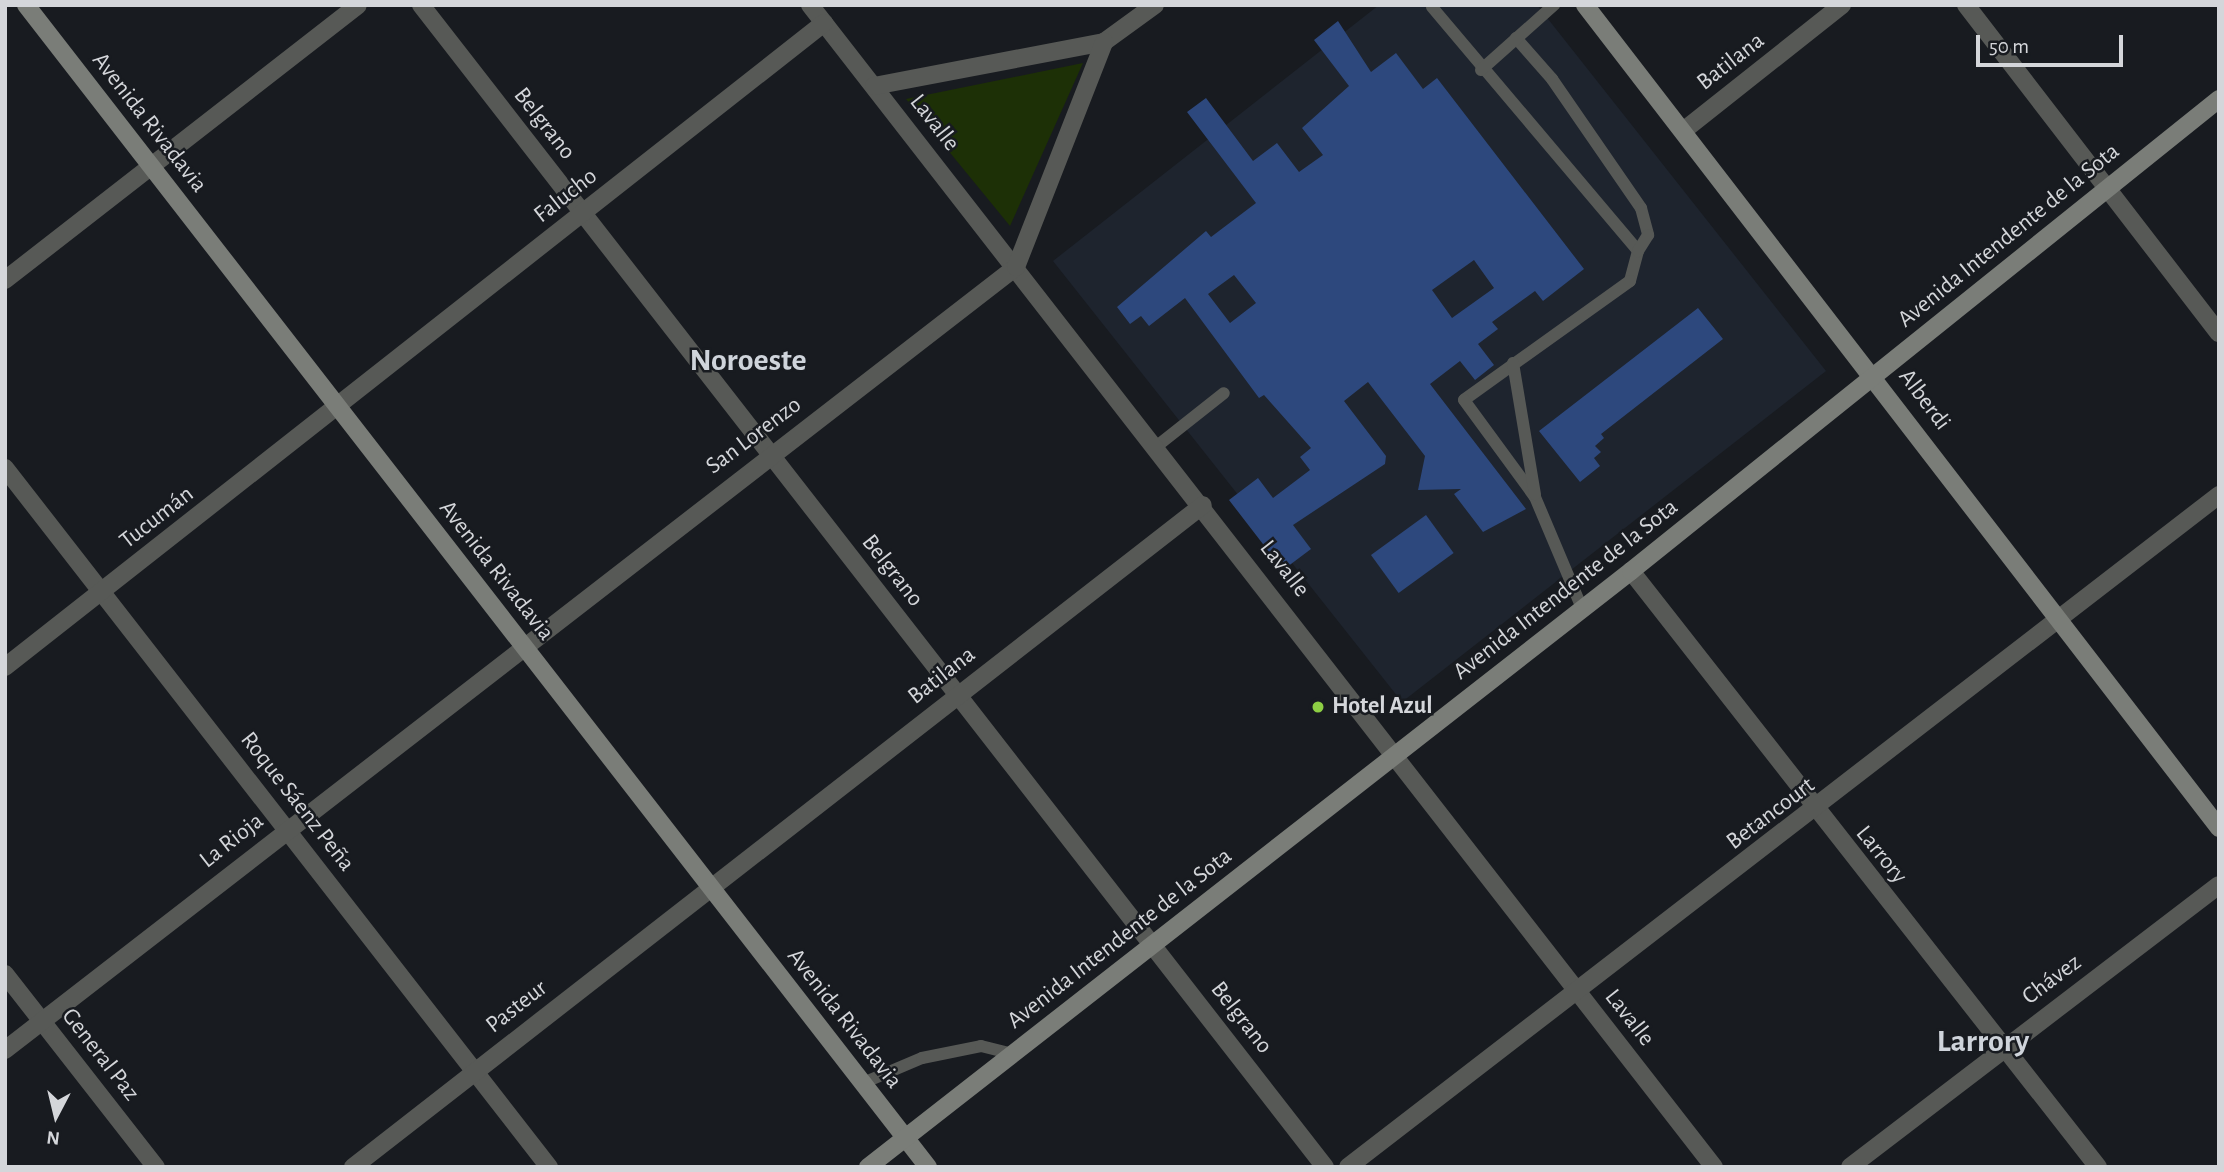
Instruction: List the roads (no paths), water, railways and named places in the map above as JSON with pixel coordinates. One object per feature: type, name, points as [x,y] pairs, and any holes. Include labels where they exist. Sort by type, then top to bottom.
[{"type":"main road","name":"Avenida Rivadavia","points":[[26,5],[928,1167]]},
{"type":"main road","name":"Alberdi","points":[[1585,5],[1875,376],[2058,622],[2219,828]]},
{"type":"main road","name":"Avenida Intendente de la Sota","points":[[868,1167],[1631,571],[2106,187],[2219,99]]},
{"type":"street","points":[[5,281],[358,5]]},
{"type":"street","name":"Belgrano","points":[[421,5],[1325,1167]]},
{"type":"street","name":"Lavalle","points":[[810,5],[1203,505],[1714,1167]]},
{"type":"street","points":[[874,86],[1104,42],[1155,5]]},
{"type":"street","name":"Batilana","points":[[1683,131],[1842,5]]},
{"type":"street","points":[[1966,5],[2219,333]]},
{"type":"street","name":"Falucho","points":[[338,407],[824,23]]},
{"type":"street","points":[[1016,267],[1104,42]]},
{"type":"street","name":"San Lorenzo","points":[[523,645],[1016,267]]},
{"type":"street","name":"Tucumán","points":[[5,667],[338,407]]},
{"type":"street","name":"Roque Sáenz Peña","points":[[5,468],[549,1167]]},
{"type":"street","name":"Betancourt","points":[[1348,1167],[1814,812],[2219,495]]},
{"type":"street","name":"Batilana","points":[[710,887],[1203,505]]},
{"type":"street","name":"Larrory","points":[[1631,571],[1814,812],[2098,1167]]},
{"type":"street","name":"La Rioja","points":[[5,1050],[523,645]]},
{"type":"street","name":"Chávez","points":[[1850,1167],[2219,885]]},
{"type":"street","name":"Pasteur","points":[[353,1167],[710,887]]},
{"type":"street","name":"General Paz","points":[[5,974],[156,1167]]},
{"type":"lane","points":[[1481,69],[1554,5]]},
{"type":"lane","points":[[1432,7],[1481,69],[1639,251]]},
{"type":"lane","points":[[1516,38],[1552,79],[1641,208],[1648,235],[1639,251],[1630,281],[1464,400],[1535,497],[1582,608]]},
{"type":"lane","points":[[1513,363],[1535,497]]},
{"type":"lane","points":[[1157,446],[1224,393]]},
{"type":"lane","points":[[863,1083],[922,1058],[981,1046],[1013,1054]]},
{"type":"place","name":"Hotel Azul","points":[[1318,707]]},
{"type":"district","name":"Noroeste","points":[[748,360]]},
{"type":"district","name":"Larrory","points":[[1983,1041]]}]
